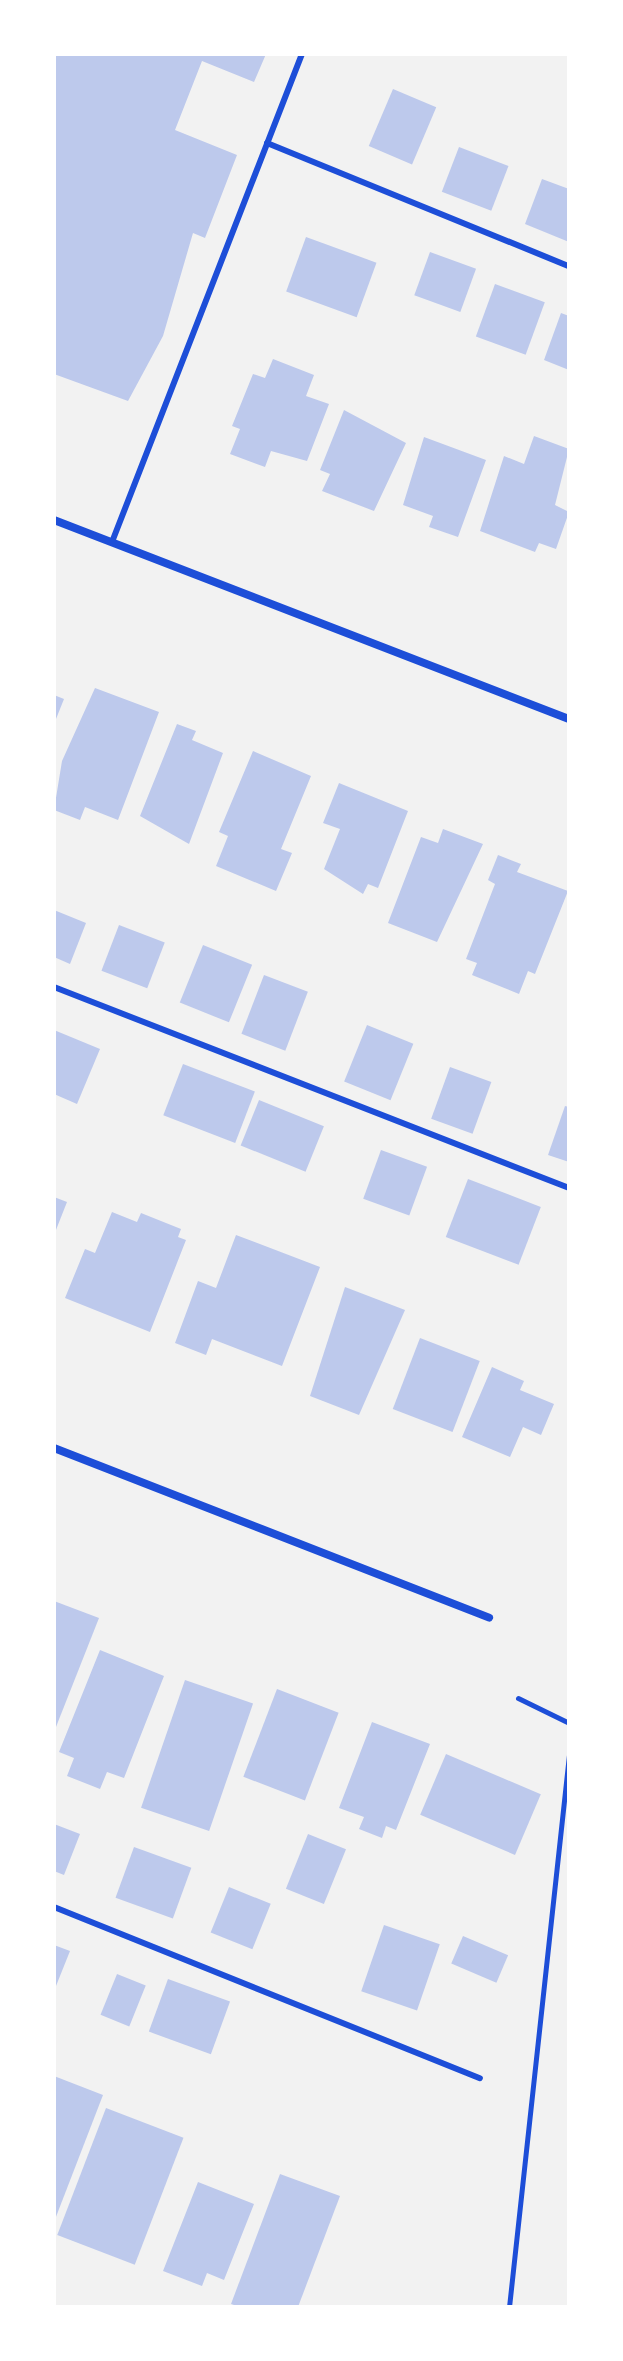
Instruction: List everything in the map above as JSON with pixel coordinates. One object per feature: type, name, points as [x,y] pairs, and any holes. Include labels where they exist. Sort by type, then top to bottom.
[{"type":"street","points":[[54,520],[569,719]]},
{"type":"street","points":[[54,1448],[489,1618]]},
{"type":"lane","points":[[112,542],[302,54]]},
{"type":"lane","points":[[267,143],[569,266]]},
{"type":"lane","points":[[54,987],[569,1188]]},
{"type":"lane","points":[[54,1907],[480,2078]]},
{"type":"path","points":[[518,1698],[569,1723]]},
{"type":"path","points":[[509,2307],[569,1755]]},
{"type":"building","points":[[54,54],[266,54],[254,82],[202,61],[175,130],[237,155],[205,238],[193,233],[163,336],[128,401],[54,374]]},
{"type":"building","points":[[393,89],[436,107],[412,164],[369,146]]},
{"type":"building","points":[[459,147],[508,166],[491,211],[442,192]]},
{"type":"building","points":[[542,179],[569,189],[569,242],[525,224]]},
{"type":"building","points":[[306,237],[376,263],[357,317],[286,292]]},
{"type":"building","points":[[430,252],[476,269],[460,312],[414,295]]},
{"type":"building","points":[[495,284],[545,302],[526,355],[476,337]]},
{"type":"building","points":[[561,313],[569,316],[569,370],[544,360]]},
{"type":"building","points":[[273,359],[314,375],[306,396],[329,404],[307,461],[271,451],[265,467],[230,454],[240,429],[232,426],[253,374],[265,378]]},
{"type":"building","points":[[344,410],[406,443],[374,511],[322,491],[330,474],[320,470]]},
{"type":"building","points":[[534,436],[569,449],[555,505],[569,512],[556,549],[539,543],[535,552],[480,531],[504,456],[524,464]]},
{"type":"building","points":[[424,437],[486,460],[458,537],[429,527],[433,516],[403,505]]},
{"type":"building","points":[[95,688],[159,712],[118,820],[85,807],[80,820],[54,810],[62,761]]},
{"type":"building","points":[[54,695],[64,699],[54,724]]},
{"type":"building","points":[[177,724],[196,731],[192,740],[223,753],[189,844],[140,816]]},
{"type":"building","points":[[253,751],[311,776],[281,849],[292,853],[276,891],[216,866],[228,836],[219,832]]},
{"type":"building","points":[[339,783],[408,811],[378,888],[368,884],[363,894],[324,869],[340,829],[323,823]]},
{"type":"building","points":[[443,829],[483,844],[437,942],[388,923],[421,837],[438,843]]},
{"type":"building","points":[[498,855],[521,864],[517,872],[568,891],[535,974],[528,971],[519,994],[472,975],[477,963],[466,959],[495,884],[488,880]]},
{"type":"building","points":[[54,910],[86,923],[70,964],[54,957]]},
{"type":"building","points":[[119,925],[165,943],[147,988],[101,971]]},
{"type":"building","points":[[203,945],[252,965],[229,1022],[180,1002]]},
{"type":"building","points":[[264,975],[308,992],[285,1051],[241,1034]]},
{"type":"building","points":[[367,1025],[413,1044],[391,1100],[344,1082]]},
{"type":"building","points":[[54,1030],[100,1049],[77,1104],[54,1094]]},
{"type":"building","points":[[183,1064],[255,1092],[235,1143],[163,1115]]},
{"type":"building","points":[[450,1067],[491,1082],[473,1134],[431,1119]]},
{"type":"building","points":[[259,1100],[324,1126],[306,1172],[241,1145]]},
{"type":"building","points":[[565,1106],[569,1107],[569,1162],[548,1155]]},
{"type":"building","points":[[381,1150],[427,1167],[409,1216],[363,1199]]},
{"type":"building","points":[[468,1179],[541,1207],[519,1265],[446,1237]]},
{"type":"building","points":[[54,1197],[67,1202],[54,1235]]},
{"type":"building","points":[[112,1212],[137,1222],[141,1213],[181,1229],[178,1237],[186,1240],[150,1332],[65,1298],[85,1249],[95,1253]]},
{"type":"building","points":[[236,1235],[320,1267],[282,1366],[212,1339],[206,1355],[175,1343],[198,1281],[216,1288]]},
{"type":"building","points":[[345,1287],[405,1310],[359,1415],[310,1396]]},
{"type":"building","points":[[420,1338],[480,1361],[453,1432],[393,1409]]},
{"type":"building","points":[[492,1367],[524,1381],[520,1390],[554,1404],[541,1435],[523,1427],[510,1457],[462,1437]]},
{"type":"building","points":[[54,1601],[99,1618],[54,1732]]},
{"type":"building","points":[[100,1650],[164,1676],[124,1778],[107,1772],[100,1789],[67,1776],[74,1758],[59,1752]]},
{"type":"building","points":[[185,1680],[253,1703],[209,1831],[141,1808]]},
{"type":"building","points":[[277,1689],[339,1713],[305,1800],[243,1777]]},
{"type":"building","points":[[372,1722],[430,1744],[396,1830],[386,1826],[382,1838],[359,1829],[364,1817],[339,1808]]},
{"type":"building","points":[[446,1754],[541,1794],[515,1855],[420,1815]]},
{"type":"building","points":[[54,1824],[80,1834],[64,1875],[54,1871]]},
{"type":"building","points":[[308,1834],[346,1849],[324,1904],[286,1889]]},
{"type":"building","points":[[134,1847],[191,1868],[173,1919],[116,1898]]},
{"type":"building","points":[[229,1887],[271,1904],[252,1949],[211,1932]]},
{"type":"building","points":[[384,1925],[440,1944],[417,2010],[361,1991]]},
{"type":"building","points":[[463,1936],[508,1955],[496,1983],[451,1964]]},
{"type":"building","points":[[54,1945],[70,1951],[54,1991]]},
{"type":"building","points":[[117,1974],[146,1986],[129,2026],[101,2015]]},
{"type":"building","points":[[168,1979],[230,2002],[211,2054],[149,2032]]},
{"type":"building","points":[[54,2076],[103,2095],[54,2222]]},
{"type":"building","points":[[106,2108],[183,2138],[135,2265],[57,2235]]},
{"type":"building","points":[[280,2174],[340,2196],[298,2307],[240,2307],[231,2304]]},
{"type":"building","points":[[198,2182],[254,2204],[224,2280],[207,2273],[202,2286],[163,2271]]}]
